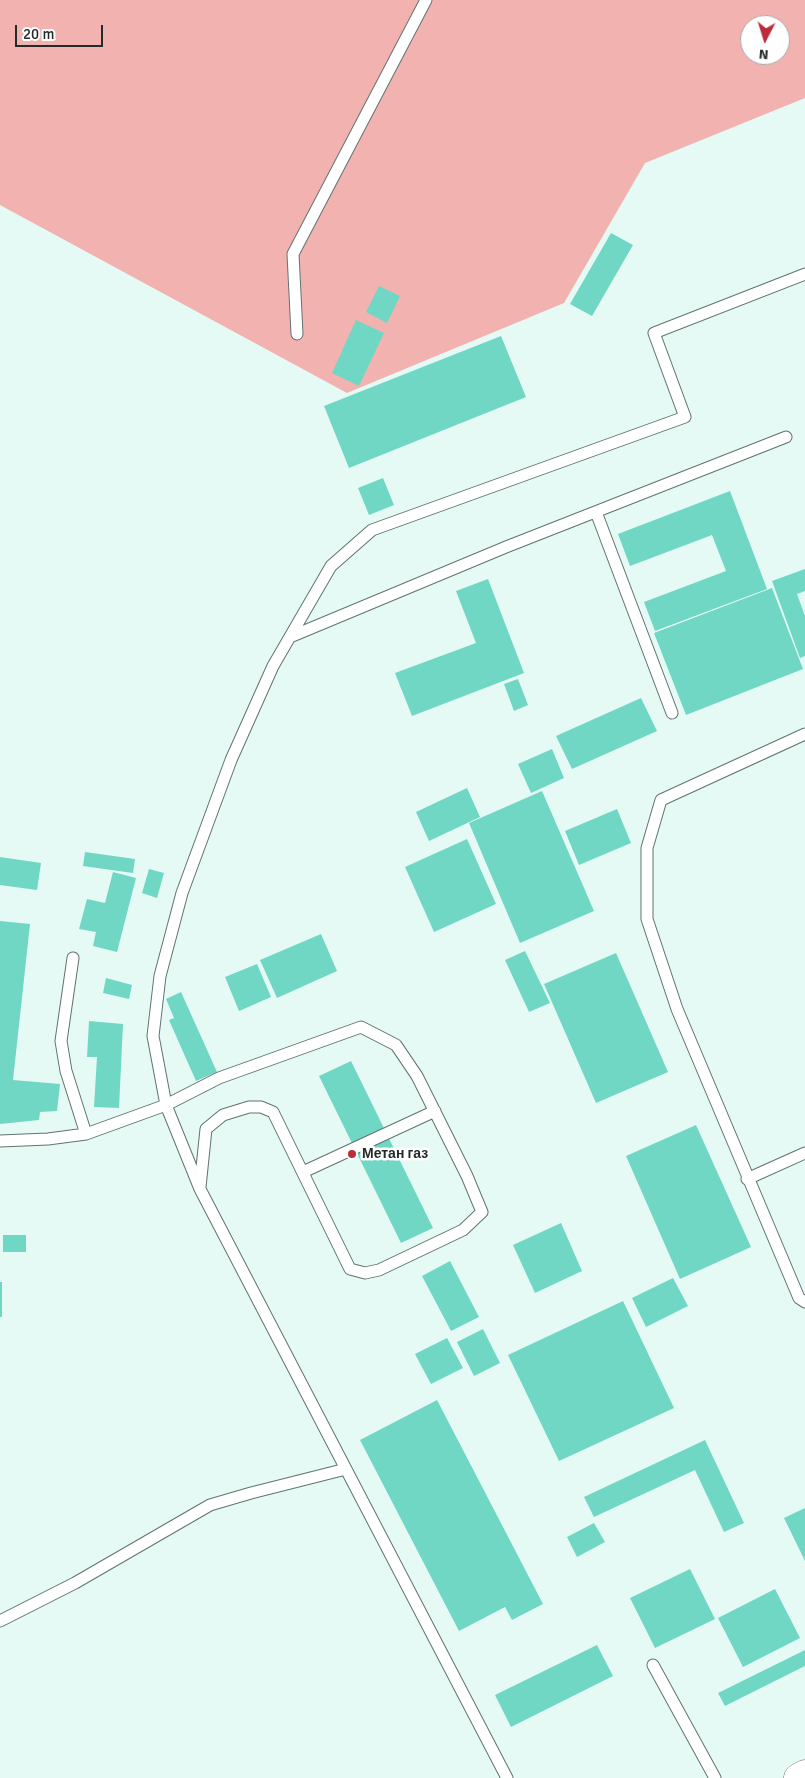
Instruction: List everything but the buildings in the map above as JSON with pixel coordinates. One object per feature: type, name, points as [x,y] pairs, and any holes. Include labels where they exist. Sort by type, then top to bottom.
[{"type":"main road","points":[[798,1778],[805,1774]]},
{"type":"lane","points":[[297,334],[293,254],[426,0]]},
{"type":"lane","points":[[507,1778],[200,1188],[166,1105],[153,1036],[160,976],[182,893],[231,760],[273,666],[331,566],[372,530],[684,417],[654,333],[805,274]]},
{"type":"lane","points":[[290,637],[506,547],[786,437]]},
{"type":"lane","points":[[596,512],[672,713]]},
{"type":"lane","points":[[805,734],[661,800],[647,848],[646,919],[676,1009],[799,1298],[805,1302]]},
{"type":"lane","points":[[72,958],[61,1041],[66,1071],[86,1134]]},
{"type":"lane","points":[[0,1141],[48,1139],[86,1134],[166,1105],[219,1078],[361,1027],[396,1045],[417,1076],[467,1176],[482,1212],[463,1230],[379,1270],[365,1272],[350,1269],[273,1112],[262,1107],[249,1107],[222,1115],[206,1129],[200,1188]]},
{"type":"lane","points":[[302,1172],[434,1110]]},
{"type":"lane","points":[[748,1179],[805,1153]]},
{"type":"lane","points":[[0,1621],[75,1583],[210,1505],[346,1469]]},
{"type":"lane","points":[[653,1665],[715,1778]]},
{"type":"shaded area","points":[[0,0],[805,0],[805,98],[645,163],[564,303],[347,393],[0,205]]},
{"type":"place","name":"Метан газ","points":[[352,1154]]}]
